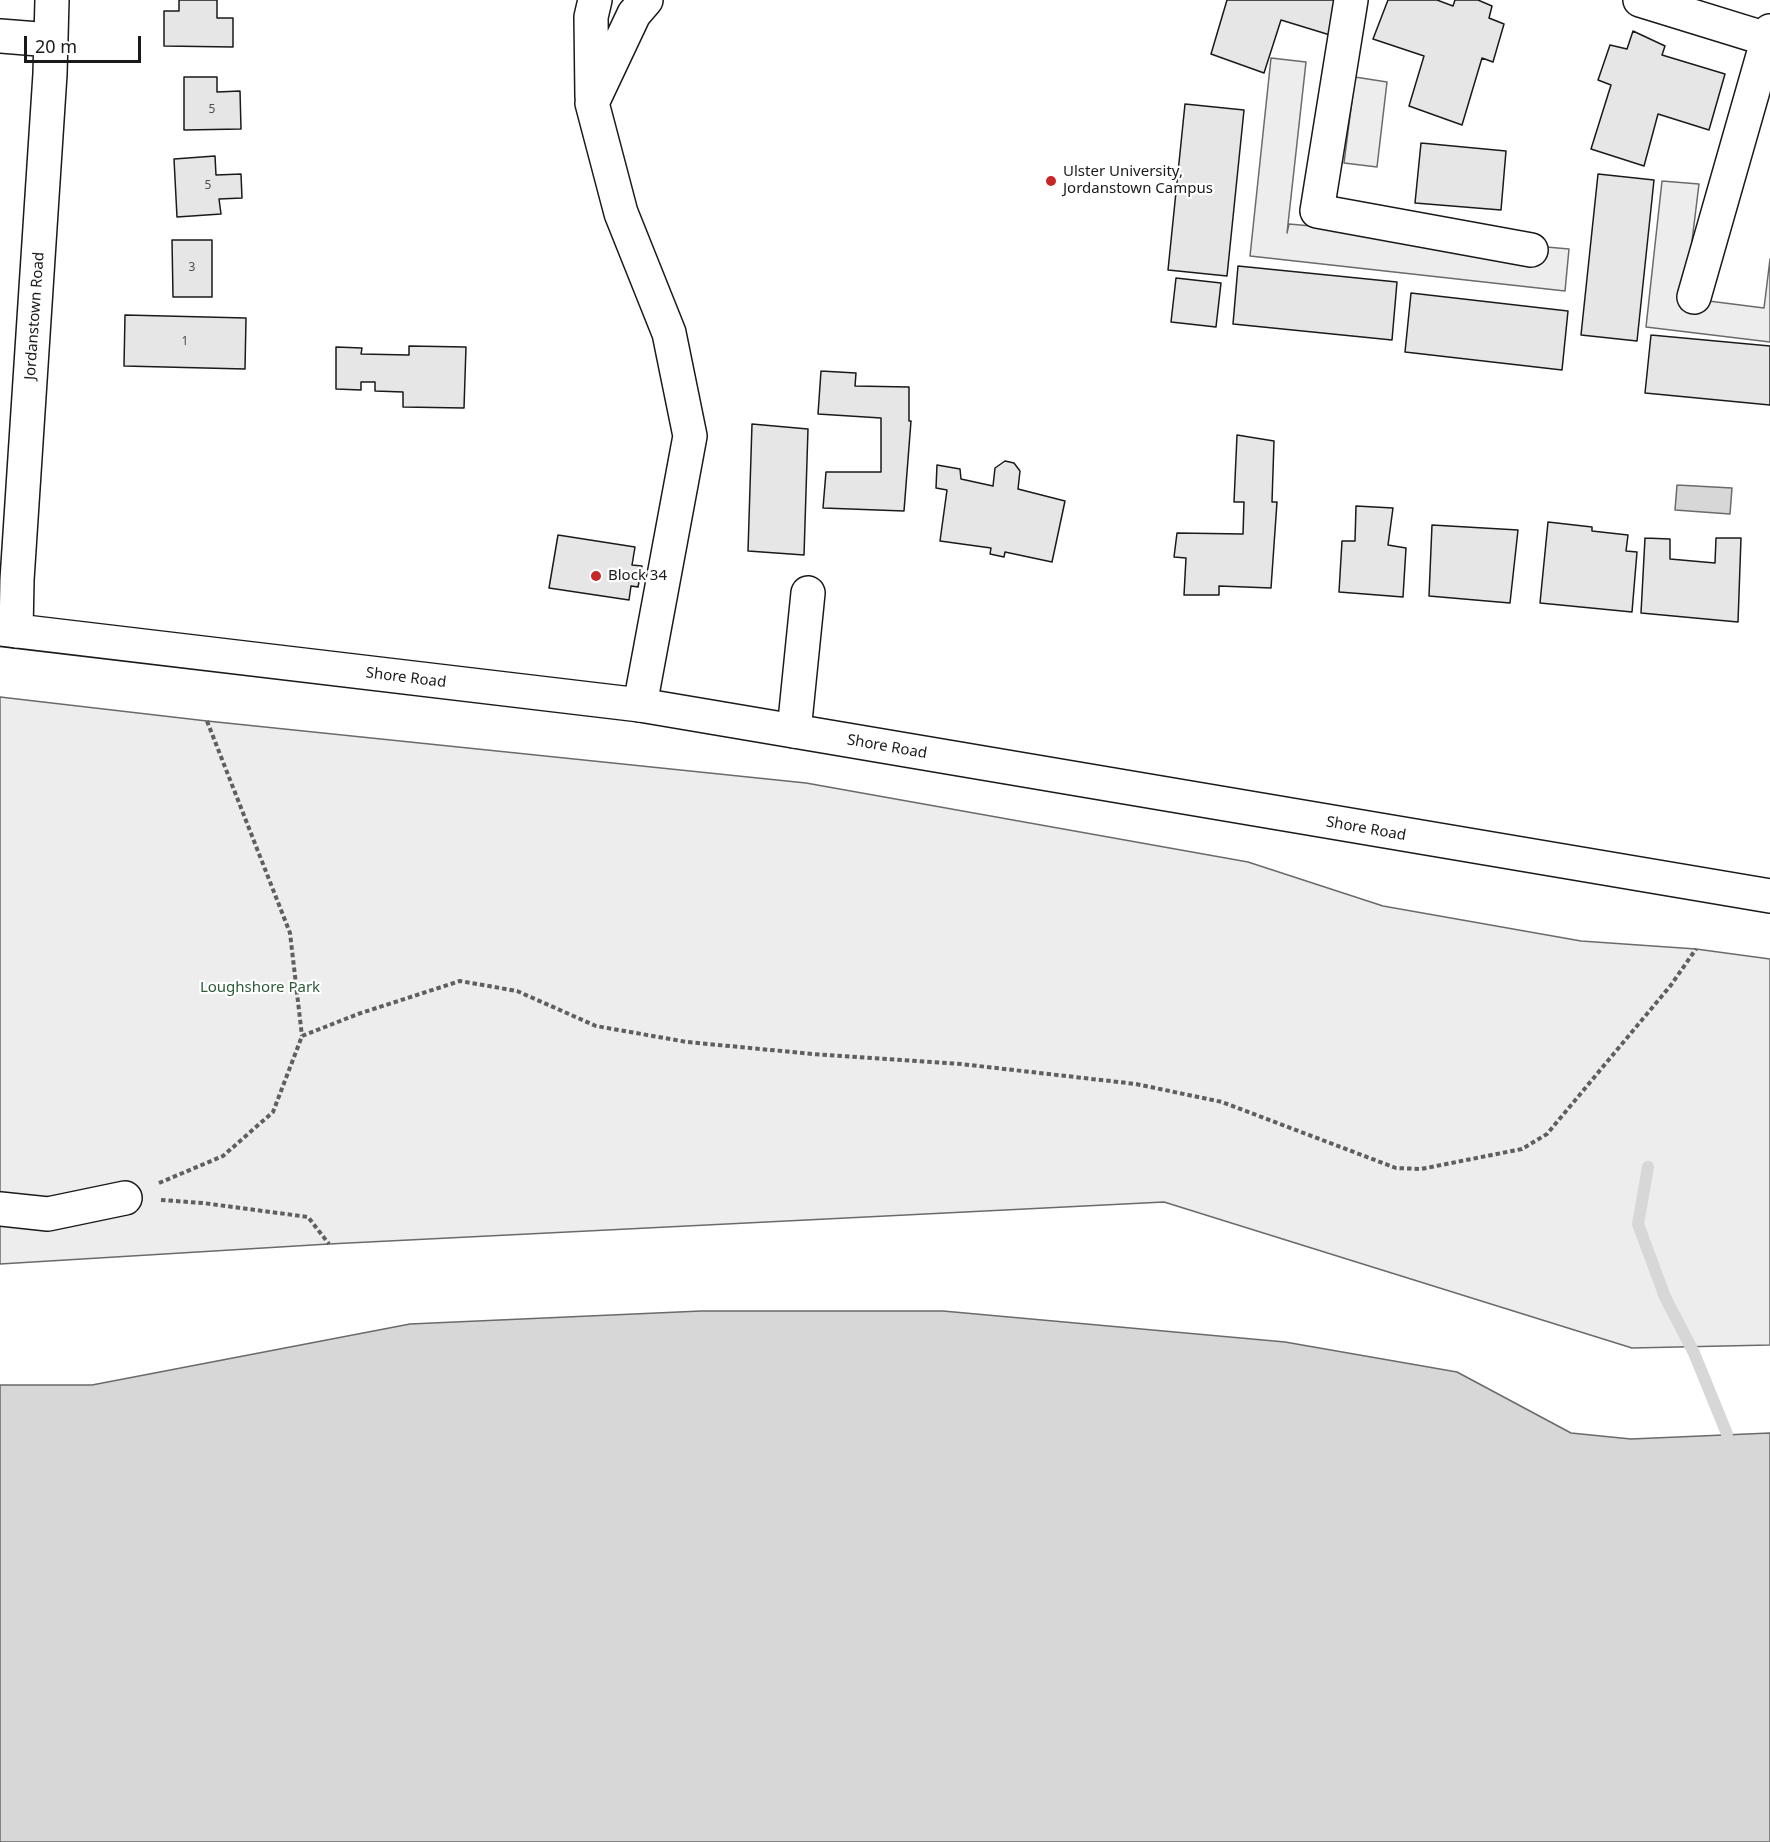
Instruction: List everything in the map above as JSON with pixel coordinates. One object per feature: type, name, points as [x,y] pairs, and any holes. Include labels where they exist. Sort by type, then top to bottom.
[{"type":"main road","name":"Jordanstown Road","points":[[8,630],[17,580],[52,0]]},
{"type":"main road","points":[[596,0],[591,17],[592,103],[621,213],[669,333],[690,436],[640,705]]},
{"type":"main road","points":[[592,103],[634,14],[645,0]]},
{"type":"main road","points":[[1351,0],[1317,211],[1531,250]]},
{"type":"main road","points":[[1640,0],[1769,36],[1694,297]]},
{"type":"main road","points":[[0,36],[51,40]]},
{"type":"main road","points":[[794,731],[808,593]]},
{"type":"main road","name":"Shore Road","points":[[8,630],[640,705],[1770,896]]},
{"type":"main road","points":[[0,1209],[48,1214],[125,1198]]},
{"type":"path","points":[[125,1198],[223,1156],[273,1112],[302,1036],[290,933],[207,721]]},
{"type":"path","points":[[302,1036],[358,1014],[460,981],[517,991],[596,1026],[687,1042],[820,1055],[961,1064],[1136,1084],[1222,1102],[1396,1168],[1421,1169],[1522,1149],[1547,1134],[1671,985],[1696,949]]},
{"type":"path","points":[[125,1198],[203,1203],[308,1217],[329,1244]]},
{"type":"shaded area","points":[[1271,58],[1306,62],[1287,233],[1289,224],[1569,249],[1565,291],[1250,256]]},
{"type":"shaded area","points":[[1355,77],[1387,82],[1377,167],[1344,163]]},
{"type":"shaded area","points":[[1662,181],[1699,184],[1685,298],[1764,308],[1770,259],[1770,342],[1646,327]]},
{"type":"shaded area","points":[[1677,485],[1732,488],[1730,514],[1675,510]]},
{"type":"shaded area","name":"Loughshore Park","points":[[0,697],[207,721],[806,783],[1248,862],[1383,906],[1581,941],[1696,949],[1770,959],[1770,1345],[1632,1348],[1164,1202],[329,1244],[0,1264]]},
{"type":"shaded area","points":[[701,1311],[943,1311],[1285,1342],[1457,1372],[1571,1433],[1631,1439],[1770,1433],[1770,1842],[0,1842],[0,1385],[92,1385],[410,1324]]},
{"type":"building","points":[[179,0],[217,0],[217,18],[233,18],[233,47],[164,46],[164,11],[179,11]]},
{"type":"building","points":[[1227,0],[1339,0],[1330,35],[1281,20],[1264,73],[1211,54]]},
{"type":"building","points":[[1388,0],[1437,0],[1453,6],[1455,0],[1478,0],[1492,6],[1489,18],[1504,24],[1493,62],[1482,58],[1462,125],[1409,106],[1424,56],[1373,39]]},
{"type":"building","points":[[1633,31],[1665,46],[1662,55],[1725,74],[1709,130],[1658,114],[1644,166],[1591,149],[1611,85],[1598,80],[1610,45],[1627,49]]},
{"type":"building","points":[[184,77],[217,77],[217,92],[240,91],[241,129],[184,130]]},
{"type":"building","points":[[1185,104],[1244,110],[1227,276],[1168,270]]},
{"type":"building","points":[[1421,143],[1506,151],[1501,210],[1415,203]]},
{"type":"building","points":[[215,156],[216,175],[241,174],[242,198],[219,199],[221,214],[177,217],[174,159]]},
{"type":"building","points":[[1598,174],[1654,180],[1637,341],[1581,335]]},
{"type":"building","points":[[172,240],[212,240],[212,297],[173,297]]},
{"type":"building","points":[[1238,266],[1397,282],[1392,340],[1233,324]]},
{"type":"building","points":[[1176,278],[1221,283],[1216,327],[1171,322]]},
{"type":"building","points":[[1411,293],[1568,311],[1562,370],[1405,352]]},
{"type":"building","points":[[125,315],[246,318],[245,369],[124,366]]},
{"type":"building","points":[[1651,335],[1770,346],[1770,405],[1645,393]]},
{"type":"building","points":[[409,346],[466,347],[464,408],[403,407],[403,392],[375,391],[375,382],[361,382],[361,390],[336,389],[336,347],[362,348],[361,354],[409,355]]},
{"type":"building","points":[[821,371],[856,373],[855,386],[909,387],[909,421],[911,421],[904,511],[823,508],[826,472],[881,472],[881,418],[818,414]]},
{"type":"building","points":[[752,424],[808,429],[804,555],[748,551]]},
{"type":"building","points":[[1237,435],[1274,441],[1272,502],[1277,502],[1271,588],[1219,586],[1219,595],[1184,595],[1186,558],[1174,557],[1177,533],[1243,534],[1244,502],[1234,502]]},
{"type":"building","points":[[1005,461],[1014,463],[1020,471],[1018,489],[1065,501],[1052,562],[1005,552],[1004,557],[990,554],[991,548],[940,541],[947,490],[936,488],[937,465],[960,469],[961,479],[993,486],[995,468]]},
{"type":"building","points":[[1356,506],[1393,508],[1388,545],[1406,548],[1403,597],[1339,592],[1342,541],[1355,541]]},
{"type":"building","points":[[1548,522],[1592,527],[1592,531],[1628,535],[1626,551],[1637,552],[1632,612],[1540,603]]},
{"type":"building","points":[[1432,525],[1518,530],[1510,603],[1429,596]]},
{"type":"building","name":"Block 34","points":[[558,535],[635,547],[632,565],[642,566],[638,587],[631,586],[629,600],[549,588]]},
{"type":"building","points":[[1645,538],[1670,539],[1670,559],[1715,563],[1716,538],[1741,538],[1738,622],[1641,613]]},
{"type":"waterway","points":[[1648,1167],[1638,1224],[1665,1297],[1694,1353],[1727,1434]]},
{"type":"place","name":"Ulster University, Jordanstown Campus","points":[[1051,181]]},
{"type":"place","name":"Block 34","points":[[596,576]]}]
